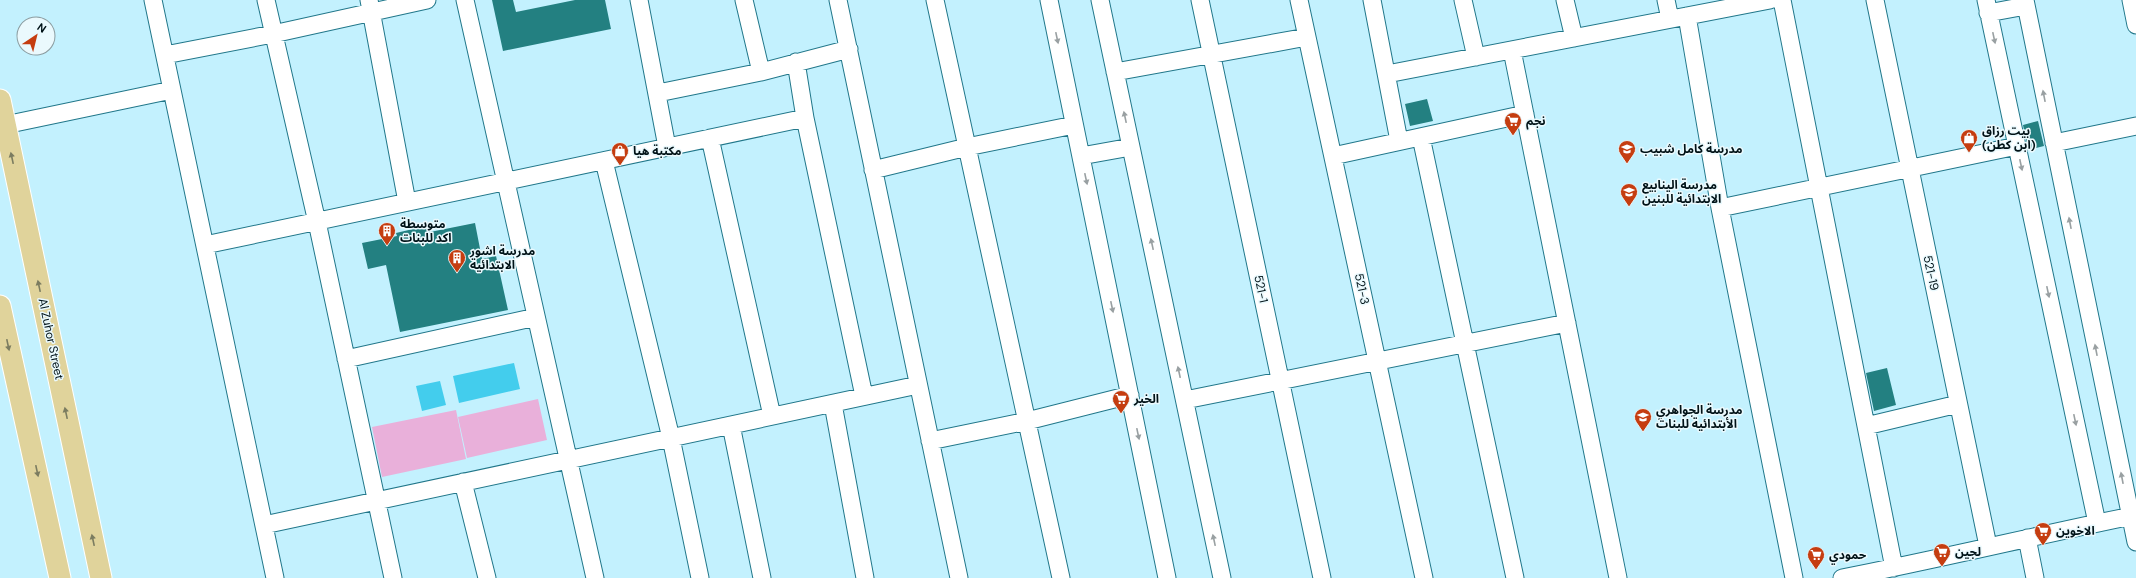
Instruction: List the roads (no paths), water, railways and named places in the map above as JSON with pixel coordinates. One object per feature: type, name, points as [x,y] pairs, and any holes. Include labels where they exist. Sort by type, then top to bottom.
[{"type":"main road","name":"Al Zuhor Street","points":[[0,100],[102,578]]},
{"type":"main road","points":[[0,306],[60,578]]},
{"type":"street","points":[[153,0],[275,578]]},
{"type":"street","points":[[266,0],[317,222],[393,578]]},
{"type":"street","points":[[165,55],[273,34],[370,6],[427,0]]},
{"type":"street","points":[[465,0],[595,578]]},
{"type":"street","points":[[639,0],[658,93],[667,147]]},
{"type":"street","points":[[744,0],[761,72]]},
{"type":"street","points":[[838,0],[959,578]]},
{"type":"street","points":[[936,0],[1061,578]]},
{"type":"street","points":[[1049,0],[1167,578]]},
{"type":"street","points":[[1100,0],[1222,578]]},
{"type":"street","name":"521-1","points":[[1200,0],[1322,578]]},
{"type":"street","name":"521-3","points":[[1299,0],[1424,578]]},
{"type":"street","points":[[1372,0],[1399,141]]},
{"type":"street","points":[[1462,0],[1476,57]]},
{"type":"street","points":[[1565,0],[1574,38]]},
{"type":"street","points":[[1666,0],[1670,19]]},
{"type":"street","points":[[1387,74],[1770,0]]},
{"type":"street","points":[[1782,0],[1894,568]]},
{"type":"street","name":"521-19","points":[[1875,0],[1988,546]]},
{"type":"street","points":[[2131,0],[2136,25]]},
{"type":"street","points":[[2097,523],[1987,6],[2026,3],[2054,143],[2133,515],[2136,542]]},
{"type":"street","points":[[370,6],[407,202]]},
{"type":"street","points":[[1687,16],[1720,208],[1794,578]]},
{"type":"street","points":[[1115,72],[1307,37]]},
{"type":"street","points":[[658,93],[761,72],[796,62],[849,50]]},
{"type":"street","points":[[1512,50],[1618,578]]},
{"type":"street","points":[[796,62],[805,118],[864,396]]},
{"type":"street","points":[[5,125],[172,90]]},
{"type":"street","points":[[1333,156],[1524,114]]},
{"type":"street","points":[[205,245],[805,118]]},
{"type":"street","points":[[873,170],[967,147],[1074,125]]},
{"type":"street","points":[[2054,143],[2136,126]]},
{"type":"street","points":[[1421,137],[1515,578]]},
{"type":"street","points":[[710,138],[772,416]]},
{"type":"street","points":[[1720,208],[2017,146]]},
{"type":"street","points":[[1081,156],[1131,147]]},
{"type":"street","points":[[604,160],[671,438],[700,578]]},
{"type":"street","points":[[346,359],[536,317]]},
{"type":"street","points":[[1184,400],[1567,323]]},
{"type":"street","points":[[264,525],[918,385]]},
{"type":"street","points":[[930,442],[1027,421],[1130,395]]},
{"type":"street","points":[[833,404],[865,578]]},
{"type":"street","points":[[1866,426],[1958,404]]},
{"type":"street","points":[[731,425],[762,578]]},
{"type":"street","points":[[464,482],[487,578]]},
{"type":"street","points":[[1842,578],[1894,568],[1915,571],[1988,546],[2133,515]]},
{"type":"street","points":[[2027,538],[2035,578]]},
{"type":"water","points":[[514,363],[520,389],[459,403],[453,376]]},
{"type":"water","points":[[440,381],[446,405],[422,411],[416,386]]},
{"type":"place","name":"نجم","points":[[1513,136]]},
{"type":"place","name":"بيت رزاق (ابن كطن)","points":[[1969,153]]},
{"type":"place","name":"مدرسة كامل شبيب","points":[[1627,164]]},
{"type":"place","name":"مكتبة هيا","points":[[620,166]]},
{"type":"place","name":"مدرسة الينابيع الابتدائية للبنين","points":[[1629,207]]},
{"type":"place","name":"متوسطة اكد للبنات","points":[[387,246]]},
{"type":"place","name":"مدرسة اشور الابتدائية","points":[[457,273]]},
{"type":"place","name":"الخير","points":[[1121,414]]},
{"type":"place","name":"مدرسة الجواهري الأبتدائية للبنات","points":[[1643,432]]},
{"type":"place","name":"الاخوين","points":[[2043,546]]},
{"type":"place","name":"لجين","points":[[1942,567]]},
{"type":"place","name":"حمودي","points":[[1816,570]]}]
